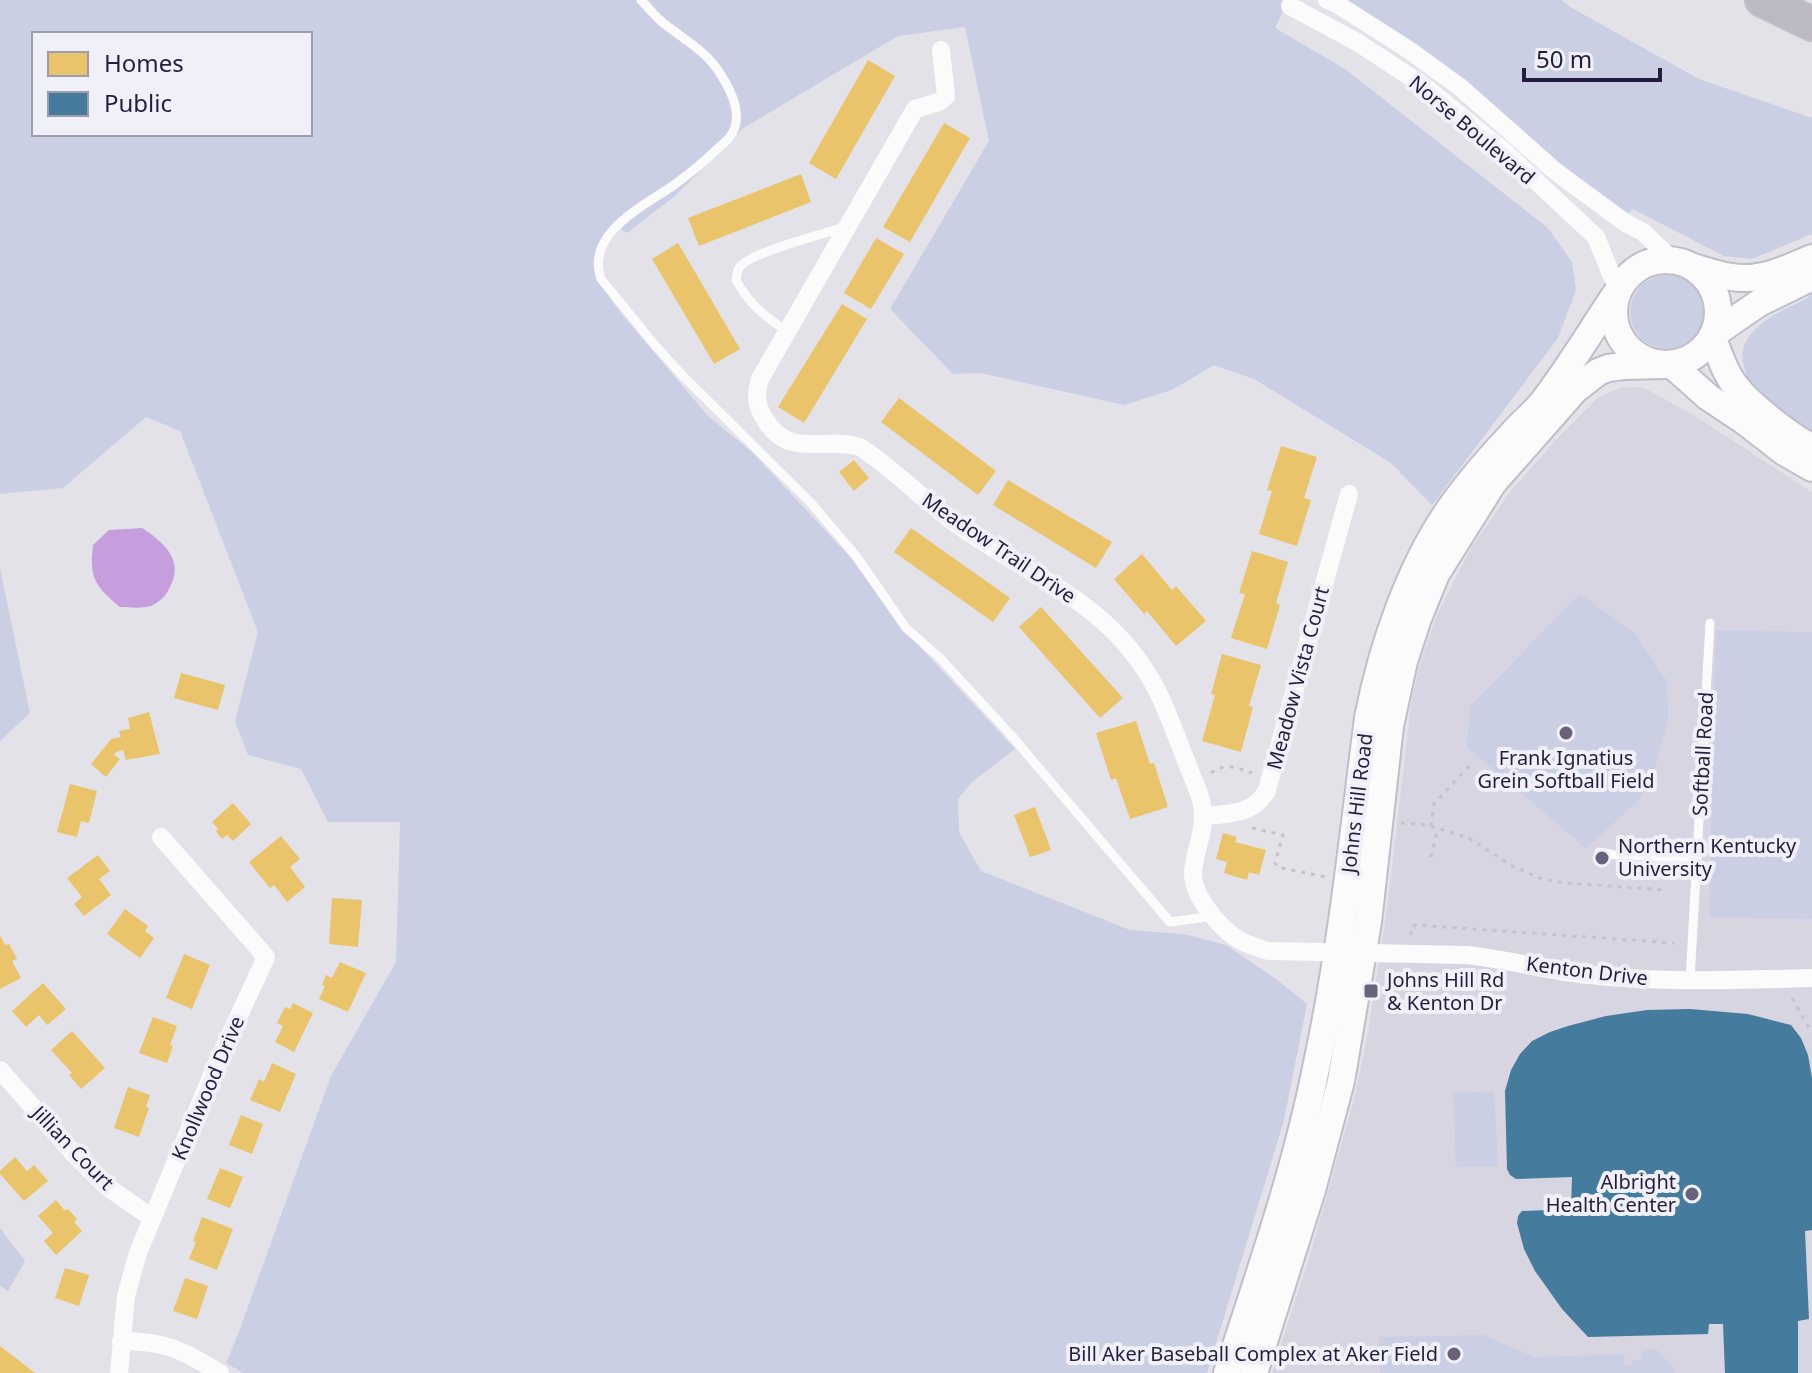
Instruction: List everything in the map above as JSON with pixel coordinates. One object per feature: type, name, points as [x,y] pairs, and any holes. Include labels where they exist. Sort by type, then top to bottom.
[{"type":"highway","points":[[1762,0],[1812,24]]},
{"type":"main road","points":[[1681,263],[1705,277],[1713,289],[1718,304],[1718,319],[1713,335],[1693,357],[1679,363],[1648,361],[1633,353],[1622,341],[1614,317],[1618,291],[1638,267],[1653,261],[1681,263],[1725,276],[1756,278],[1812,258]]},
{"type":"main road","points":[[1713,335],[1759,303],[1812,277]]},
{"type":"main road","name":"Johns Hill Road","points":[[1254,1373],[1320,1163],[1341,1081],[1368,718],[1387,643],[1401,602],[1452,505],[1494,452],[1540,405],[1618,291]]},
{"type":"main road","points":[[1713,335],[1737,388],[1756,408],[1812,448]]},
{"type":"main road","points":[[1667,364],[1784,452],[1812,468]]},
{"type":"main road","name":"Johns Hill Road","points":[[1227,1373],[1282,1203],[1316,1072],[1373,882],[1395,697],[1417,621],[1436,574],[1493,483],[1575,390],[1608,368],[1667,364]]},
{"type":"street","name":"Norse Boulevard","points":[[1327,0],[1450,79],[1555,171],[1627,224],[1643,232],[1681,263]]},
{"type":"street","name":"Norse Boulevard","points":[[1290,6],[1357,42],[1424,86],[1505,152],[1596,237],[1618,291]]},
{"type":"street","name":"Meadow Trail Drive","points":[[941,50],[946,96],[939,102],[915,109],[760,379],[756,401],[760,412],[777,435],[789,441],[860,447],[955,523],[1101,618],[1145,669],[1163,702],[1201,800],[1200,845],[1193,875],[1195,889],[1214,916],[1239,940],[1268,951],[1351,953]]},
{"type":"street","name":"Meadow Vista Court","points":[[1247,810],[1263,798],[1270,778],[1349,494]]},
{"type":"street","points":[[1203,816],[1247,810]]},
{"type":"street","name":"Knollwood Drive","points":[[119,1373],[126,1296],[138,1253],[214,1070],[266,957],[161,837]]},
{"type":"street","name":"Kenton Drive","points":[[1351,953],[1466,955],[1587,975],[1690,981],[1812,978]]},
{"type":"street","name":"Jillian Court","points":[[0,1070],[106,1186],[152,1218]]},
{"type":"street","points":[[121,1341],[145,1340],[175,1348],[220,1373]]},
{"type":"lane","points":[[641,0],[720,72],[734,100],[736,124],[732,134],[706,160],[611,232],[600,248],[601,279],[673,365],[810,502],[857,557],[906,628],[940,658],[1010,734],[1170,922],[1214,916]]},
{"type":"lane","points":[[788,331],[764,315],[743,293],[736,280],[739,267],[747,260],[769,251],[847,226]]},
{"type":"lane","name":"Softball Road","points":[[1690,981],[1710,623]]},
{"type":"lane","points":[[1599,852],[1697,858]]},
{"type":"path","points":[[1431,826],[1434,804],[1471,764]]},
{"type":"path","points":[[1195,785],[1218,767],[1227,766],[1270,778]]},
{"type":"path","points":[[1247,810],[1248,827],[1283,835],[1275,863],[1277,867],[1330,878]]},
{"type":"path","points":[[1393,822],[1431,826],[1469,838],[1512,866],[1542,879],[1665,890]]},
{"type":"path","points":[[1431,857],[1438,828]]},
{"type":"path","points":[[1411,944],[1413,925],[1674,943]]},
{"type":"path","points":[[1791,998],[1812,1033]]},
{"type":"shaded area","points":[[0,0],[1289,0],[1275,28],[1345,69],[1548,228],[1572,262],[1576,290],[1558,338],[1432,505],[1391,463],[1254,379],[1214,365],[1172,390],[1124,405],[980,373],[953,374],[890,309],[989,141],[965,27],[898,36],[742,129],[675,196],[627,233],[613,224],[599,243],[599,282],[620,312],[708,416],[752,452],[850,557],[897,622],[1015,749],[972,782],[958,799],[959,832],[981,871],[1130,930],[1184,934],[1226,945],[1307,1004],[1284,1120],[1207,1373],[243,1373],[226,1363],[331,1076],[396,962],[400,822],[328,822],[301,769],[248,755],[235,721],[258,632],[180,431],[146,417],[63,488],[0,494]]},
{"type":"shaded area","points":[[1341,0],[1561,0],[1699,79],[1812,118],[1812,234],[1752,259],[1724,256],[1633,209],[1627,214]]},
{"type":"shaded area","points":[[1660,275],[1674,275],[1688,281],[1698,291],[1704,312],[1698,333],[1688,343],[1674,349],[1660,349],[1646,343],[1636,333],[1630,319],[1630,305],[1636,291],[1646,281]]},
{"type":"shaded area","points":[[1812,291],[1812,439],[1740,378],[1746,374],[1742,355],[1751,335],[1768,319],[1808,298]]},
{"type":"shaded area","name":"Northern Kentucky University","points":[[1637,387],[1695,416],[1812,492],[1812,1373],[1272,1373],[1311,1252],[1355,1096],[1386,917],[1411,706],[1419,666],[1437,615],[1471,548],[1511,491],[1599,397],[1620,388]]},
{"type":"shaded area","points":[[142,528],[170,554],[174,561],[173,579],[166,594],[151,606],[120,607],[99,587],[93,574],[93,545],[109,530]]},
{"type":"shaded area","points":[[0,568],[30,713],[0,741]]},
{"type":"shaded area","name":"Frank Ignatius Grein Softball Field","points":[[1580,594],[1635,633],[1667,681],[1668,719],[1656,765],[1639,800],[1586,848],[1467,747],[1470,706]]},
{"type":"shaded area","points":[[1716,630],[1812,632],[1812,919],[1709,917]]},
{"type":"shaded area","points":[[1494,1091],[1498,1166],[1456,1167],[1453,1093]]},
{"type":"shaded area","points":[[0,1228],[25,1261],[8,1291],[0,1286]]},
{"type":"shaded area","name":"Bill Aker Baseball Complex at Aker Field","points":[[1484,1335],[1534,1357],[1624,1354],[1625,1365],[1632,1365],[1633,1360],[1644,1361],[1640,1354],[1656,1349],[1675,1373],[1380,1373],[1379,1337]]},
{"type":"building: Homes","points":[[868,60],[895,76],[836,179],[809,163]]},
{"type":"building: Homes","points":[[944,123],[970,138],[910,242],[883,227]]},
{"type":"building: Homes","points":[[801,174],[811,202],[699,246],[688,218]]},
{"type":"building: Homes","points":[[876,238],[904,254],[871,309],[844,293]]},
{"type":"building: Homes","points":[[678,243],[740,349],[714,364],[652,259]]},
{"type":"building: Homes","points":[[842,304],[867,319],[804,423],[778,407]]},
{"type":"building: Homes","points":[[899,398],[996,471],[978,495],[881,422]]},
{"type":"building: Homes","points":[[1281,446],[1317,457],[1304,498],[1311,500],[1297,546],[1259,534],[1272,491],[1267,490]]},
{"type":"building: Homes","points":[[854,460],[869,478],[854,491],[839,472]]},
{"type":"building: Homes","points":[[1008,480],[1112,542],[1096,568],[993,505]]},
{"type":"building: Homes","points":[[911,528],[1010,598],[993,622],[894,552]]},
{"type":"building: Homes","points":[[1252,551],[1288,562],[1267,649],[1231,638],[1245,594],[1239,593]]},
{"type":"building: Homes","points":[[1142,554],[1172,590],[1176,586],[1206,621],[1176,646],[1147,611],[1144,614],[1114,579]]},
{"type":"building: Homes","points":[[1041,607],[1123,698],[1100,718],[1019,627]]},
{"type":"building: Homes","points":[[1222,654],[1261,665],[1249,706],[1253,707],[1241,752],[1202,741]]},
{"type":"building: Homes","points":[[181,673],[225,685],[218,710],[174,698]]},
{"type":"building: Homes","points":[[149,712],[160,754],[126,760],[123,750],[116,752],[114,755],[120,759],[106,777],[91,764],[111,739],[121,737],[119,731],[130,729],[128,718]]},
{"type":"building: Homes","points":[[1136,721],[1168,807],[1130,819],[1116,778],[1111,780],[1096,733]]},
{"type":"building: Homes","points":[[70,784],[97,791],[89,823],[81,821],[77,837],[57,832]]},
{"type":"building: Homes","points":[[233,803],[251,824],[233,841],[227,835],[222,839],[212,822]]},
{"type":"building: Homes","points":[[1035,807],[1051,850],[1030,857],[1014,815]]},
{"type":"building: Homes","points":[[1223,833],[1237,837],[1235,842],[1266,850],[1259,875],[1249,872],[1247,880],[1224,873],[1227,862],[1216,859]]},
{"type":"building: Homes","points":[[281,836],[300,859],[290,867],[305,887],[287,902],[274,885],[270,888],[249,862]]},
{"type":"building: Homes","points":[[98,855],[110,871],[99,879],[111,895],[84,916],[74,904],[82,897],[67,878]]},
{"type":"building: Homes","points":[[332,898],[362,900],[358,947],[329,944]]},
{"type":"building: Homes","points":[[125,909],[148,926],[145,931],[154,938],[140,958],[107,934]]},
{"type":"building: Homes","points":[[0,935],[17,959],[12,961],[21,978],[0,989]]},
{"type":"building: Homes","points":[[184,954],[210,965],[192,1009],[166,998]]},
{"type":"building: Homes","points":[[340,962],[366,973],[348,1012],[319,999],[326,975],[332,978]]},
{"type":"building: Homes","points":[[43,983],[66,1009],[47,1025],[39,1015],[26,1027],[12,1011]]},
{"type":"building: Homes","points":[[293,1003],[313,1013],[294,1052],[275,1042],[283,1026],[277,1023],[285,1007],[290,1009]]},
{"type":"building: Homes","points":[[153,1017],[177,1026],[167,1063],[139,1053]]},
{"type":"building: Homes","points":[[72,1031],[105,1068],[81,1089],[69,1075],[72,1073],[51,1050]]},
{"type":"building: Homes","points":[[272,1063],[296,1074],[280,1112],[250,1100],[259,1079],[264,1082]]},
{"type":"building: Homes","points":[[128,1087],[150,1095],[139,1137],[114,1128]]},
{"type":"building: Homes","points":[[241,1115],[263,1124],[252,1154],[229,1145]]},
{"type":"building: Homes","points":[[15,1157],[27,1171],[34,1165],[48,1181],[24,1201],[0,1174]]},
{"type":"building: Homes","points":[[220,1168],[243,1177],[230,1208],[207,1199]]},
{"type":"building: Homes","points":[[56,1200],[77,1219],[74,1222],[82,1231],[56,1255],[44,1241],[53,1233],[38,1216]]},
{"type":"building: Homes","points":[[202,1217],[233,1229],[217,1270],[189,1259]]},
{"type":"building: Homes","points":[[65,1268],[89,1275],[79,1306],[55,1298]]},
{"type":"building: Homes","points":[[185,1278],[208,1286],[197,1319],[173,1311]]},
{"type":"building: Homes","points":[[0,1346],[35,1373],[0,1373]]},
{"type":"building: Public","name":"Albright Health Center","points":[[1690,1009],[1748,1014],[1791,1025],[1808,1055],[1812,1078],[1812,1230],[1805,1231],[1809,1319],[1798,1321],[1798,1373],[1725,1373],[1723,1324],[1709,1324],[1708,1334],[1588,1337],[1562,1309],[1535,1271],[1524,1249],[1518,1216],[1522,1211],[1571,1209],[1572,1177],[1516,1179],[1507,1169],[1505,1091],[1520,1054],[1532,1041],[1568,1026],[1647,1010]]},
{"type":"place","name":"Frank Ignatius Grein Softball Field","points":[[1566,733]]},
{"type":"place","name":"Northern Kentucky University","points":[[1602,858]]},
{"type":"place","name":"Johns Hill Rd & Kenton Dr","points":[[1371,991]]},
{"type":"place","name":"Albright Health Center","points":[[1692,1194]]},
{"type":"place","name":"Bill Aker Baseball Complex at Aker Field","points":[[1454,1354]]}]
